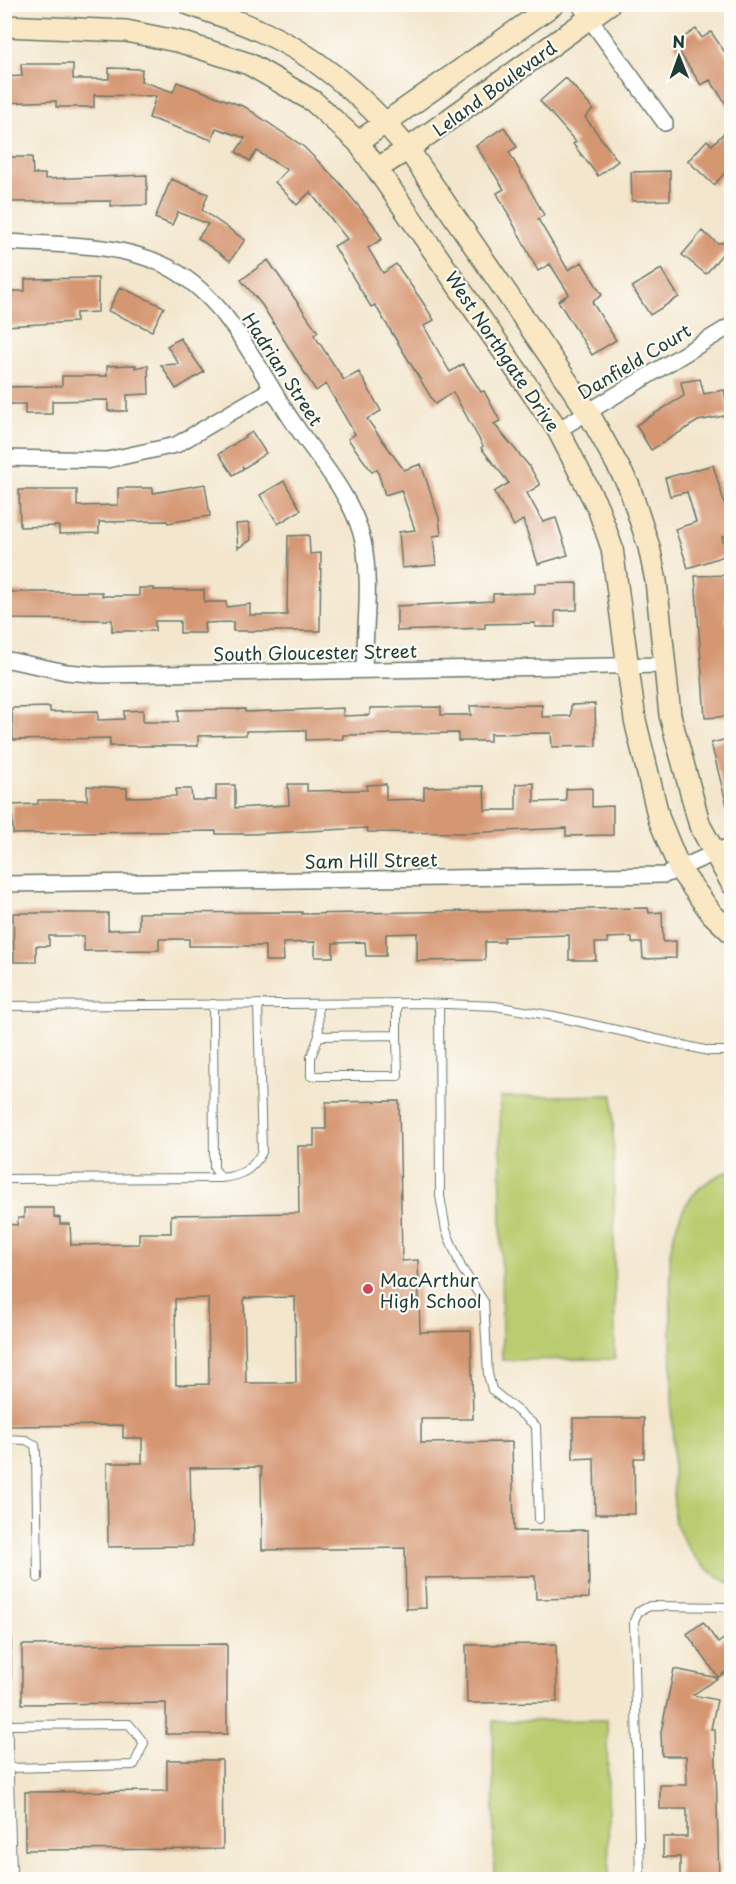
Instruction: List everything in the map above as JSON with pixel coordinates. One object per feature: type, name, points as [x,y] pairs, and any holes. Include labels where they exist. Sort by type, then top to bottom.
[{"type":"main road","name":"West Northgate Drive","points":[[189,4],[260,30],[325,68],[387,123],[408,149],[588,412],[629,486],[649,547],[656,581],[670,715],[700,826],[722,848],[732,884]]},
{"type":"main road","name":"Leland Boulevard","points":[[358,142],[554,4]]},
{"type":"main road","name":"Leland Boulevard","points":[[378,168],[408,149],[584,12],[609,4]]},
{"type":"main road","name":"West Northgate Drive","points":[[4,26],[126,31],[182,42],[249,64],[313,101],[358,142],[558,430],[598,508],[612,548],[635,720],[644,765],[659,819],[680,870],[712,914],[732,933]]},
{"type":"street","points":[[584,12],[665,123]]},
{"type":"street","name":"Hadrian Street","points":[[4,242],[86,246],[132,255],[169,268],[202,290],[230,321],[248,345],[271,389],[350,506],[361,531],[366,570],[364,670]]},
{"type":"street","name":"Danfield Court","points":[[558,430],[732,326]]},
{"type":"street","points":[[4,458],[107,460],[176,445],[271,389]]},
{"type":"street","name":"South Gloucester Street","points":[[4,658],[66,672],[102,675],[664,665]]},
{"type":"street","name":"Sam Hill Street","points":[[4,884],[665,875],[680,870],[722,848]]},
{"type":"lane","points":[[318,1004],[319,1036],[311,1058],[311,1076],[399,1076],[398,1003]]},
{"type":"lane","points":[[4,1006],[398,1003],[495,1006],[554,1016],[709,1051],[732,1051]]},
{"type":"lane","points":[[213,1004],[214,1168],[221,1178]]},
{"type":"lane","points":[[4,1179],[221,1178],[236,1177],[253,1167],[262,1152],[258,1004]]},
{"type":"lane","points":[[439,1004],[440,1196],[446,1230],[461,1267],[484,1302],[488,1374],[492,1390],[536,1426],[539,1519]]},
{"type":"lane","points":[[319,1036],[397,1035]]},
{"type":"lane","points":[[4,1439],[26,1440],[34,1445],[36,1453],[38,1578]]},
{"type":"lane","points":[[640,1880],[634,1621],[638,1612],[650,1606],[732,1607]]},
{"type":"lane","points":[[7,1619],[6,1714],[12,1873]]},
{"type":"lane","points":[[7,1725],[129,1724],[144,1743],[134,1764],[8,1768]]},
{"type":"green space","points":[[613,1095],[615,1359],[502,1360],[500,1097]]},
{"type":"green space","points":[[732,1170],[731,1584],[696,1558],[684,1542],[674,1520],[670,1253],[677,1225],[688,1202],[705,1184]]},
{"type":"green space","points":[[607,1720],[609,1879],[494,1879],[493,1721]]},
{"type":"building","points":[[696,29],[702,38],[711,32],[731,61],[727,64],[732,71],[732,113],[710,80],[701,85],[674,44]]},
{"type":"building","points":[[21,64],[73,64],[73,79],[109,79],[109,68],[142,69],[141,81],[173,92],[177,82],[245,107],[304,147],[339,182],[373,224],[382,239],[368,248],[383,273],[396,264],[422,301],[434,320],[424,326],[450,372],[463,364],[481,392],[484,391],[500,421],[494,424],[530,467],[540,485],[527,493],[543,522],[556,518],[568,555],[538,564],[523,520],[514,526],[494,492],[509,483],[481,448],[483,446],[453,392],[435,404],[375,305],[371,307],[334,246],[347,239],[310,192],[297,205],[275,182],[287,170],[257,151],[250,161],[236,152],[245,138],[216,128],[212,140],[149,118],[156,96],[94,95],[94,107],[56,107],[56,101],[4,103],[4,77],[22,76]]},
{"type":"building","points":[[566,78],[593,109],[585,117],[618,161],[598,176],[573,144],[576,142],[540,101]]},
{"type":"building","points":[[504,127],[517,147],[509,152],[544,215],[538,219],[568,270],[582,262],[602,295],[592,302],[616,340],[592,355],[558,301],[569,294],[550,264],[538,271],[497,193],[504,189],[476,146]]},
{"type":"building","points":[[725,132],[732,138],[732,165],[714,185],[688,161],[707,140],[712,145]]},
{"type":"building","points":[[9,157],[32,157],[33,174],[45,174],[45,179],[147,175],[147,205],[111,206],[111,201],[10,202]]},
{"type":"building","points":[[670,171],[670,200],[632,201],[631,172]]},
{"type":"building","points":[[171,179],[208,194],[202,210],[245,240],[230,261],[198,238],[208,224],[178,212],[172,225],[155,218]]},
{"type":"building","points":[[702,231],[717,243],[732,242],[706,274],[682,255]]},
{"type":"building","points":[[268,260],[318,332],[314,335],[344,380],[359,372],[381,411],[367,419],[404,470],[421,464],[439,518],[441,535],[433,536],[436,565],[402,568],[399,532],[415,530],[401,490],[385,495],[377,469],[372,472],[348,439],[355,434],[326,384],[316,391],[262,305],[241,280]]},
{"type":"building","points":[[661,269],[679,297],[650,315],[632,287]]},
{"type":"building","points":[[98,278],[98,312],[76,313],[76,322],[5,326],[5,291],[25,291],[25,279]]},
{"type":"building","points":[[120,287],[164,307],[152,331],[108,311]]},
{"type":"building","points":[[180,338],[204,372],[176,389],[161,365],[179,364],[167,346]]},
{"type":"building","points":[[136,365],[135,368],[148,365],[149,394],[127,395],[127,411],[108,411],[108,400],[52,401],[52,414],[25,414],[25,404],[7,404],[6,387],[62,386],[62,376],[107,376],[107,366]]},
{"type":"building","points":[[700,379],[704,394],[724,390],[729,415],[698,421],[651,450],[636,425],[684,396],[681,382]]},
{"type":"building","points":[[252,432],[266,453],[244,468],[242,466],[243,469],[233,475],[219,454]]},
{"type":"building","points":[[713,465],[727,512],[732,511],[732,534],[722,537],[727,555],[688,568],[675,529],[696,522],[687,492],[670,496],[665,478]]},
{"type":"building","points":[[284,481],[301,510],[278,524],[260,495]]},
{"type":"building","points":[[205,484],[210,516],[168,523],[167,521],[99,522],[99,533],[59,534],[59,526],[20,527],[19,490],[77,490],[77,506],[118,505],[118,488],[153,488],[153,493]]},
{"type":"building","points":[[249,523],[251,540],[238,548],[236,524]]},
{"type":"building","points":[[309,535],[310,554],[321,553],[320,631],[233,631],[233,622],[204,623],[205,633],[180,633],[180,621],[155,621],[155,631],[112,631],[112,620],[9,619],[9,592],[102,592],[102,596],[139,596],[139,588],[204,590],[204,602],[226,602],[227,607],[250,604],[250,615],[287,615],[288,536]]},
{"type":"building","points":[[732,575],[732,596],[726,596],[726,625],[732,624],[732,643],[729,643],[732,716],[705,718],[695,576]]},
{"type":"building","points":[[577,583],[577,610],[555,611],[555,627],[535,627],[535,623],[485,624],[485,628],[397,631],[397,606],[493,601],[493,594],[535,593],[535,584]]},
{"type":"building","points":[[595,704],[596,746],[552,747],[551,733],[490,734],[490,741],[458,741],[458,733],[343,735],[343,739],[306,740],[306,730],[246,731],[246,735],[198,736],[198,746],[110,746],[110,738],[13,740],[12,708],[50,707],[50,712],[98,711],[98,720],[124,719],[124,711],[143,710],[143,722],[178,722],[178,710],[245,709],[245,712],[343,708],[343,716],[370,715],[370,708],[441,707],[441,715],[471,715],[470,706],[542,705],[542,717],[571,716],[571,705]]},
{"type":"building","points":[[732,738],[732,806],[727,806],[711,743]]},
{"type":"building","points":[[534,783],[534,802],[566,801],[566,789],[592,788],[592,807],[613,806],[613,835],[566,836],[566,828],[466,833],[368,832],[367,828],[251,834],[216,834],[216,831],[13,834],[12,805],[38,804],[38,800],[87,800],[87,786],[127,788],[127,797],[176,796],[176,789],[191,789],[192,800],[216,800],[216,785],[235,785],[235,808],[289,805],[288,784],[307,784],[307,791],[367,790],[367,785],[386,784],[386,800],[424,799],[424,787],[484,786],[485,810],[516,810],[516,784]]},
{"type":"building","points":[[648,908],[649,913],[662,912],[663,942],[676,941],[676,958],[643,959],[642,943],[632,943],[632,937],[607,938],[608,943],[595,943],[596,960],[569,960],[569,935],[504,937],[504,942],[485,942],[485,960],[417,961],[417,933],[386,934],[386,956],[366,956],[365,942],[333,943],[333,957],[315,957],[315,942],[283,943],[284,961],[265,961],[265,946],[189,946],[189,939],[159,939],[159,950],[84,951],[84,936],[49,936],[49,946],[36,946],[36,962],[14,962],[13,913],[108,913],[108,930],[139,929],[139,913],[302,912],[302,914]]},
{"type":"building","points":[[399,1101],[402,1261],[418,1260],[420,1332],[471,1331],[473,1419],[421,1419],[421,1443],[512,1442],[514,1531],[588,1530],[589,1598],[536,1599],[535,1576],[425,1578],[426,1608],[406,1609],[405,1548],[262,1550],[261,1467],[190,1468],[192,1546],[108,1547],[107,1463],[142,1463],[142,1438],[123,1438],[123,1425],[4,1426],[7,1224],[17,1225],[18,1218],[24,1218],[24,1208],[54,1208],[54,1217],[60,1218],[60,1224],[70,1224],[71,1245],[139,1244],[139,1233],[171,1233],[171,1215],[299,1213],[298,1146],[314,1146],[314,1129],[326,1129],[326,1102]],"holes":[[[295,1297],[296,1383],[246,1383],[244,1298]],[[208,1298],[209,1384],[176,1385],[175,1299]]]},
{"type":"building","points":[[573,1418],[644,1418],[644,1458],[634,1458],[635,1514],[595,1514],[594,1458],[573,1459]]},
{"type":"building","points":[[703,1622],[718,1643],[732,1633],[732,1668],[718,1677],[687,1634]]},
{"type":"building","points":[[227,1644],[227,1734],[166,1734],[166,1703],[22,1704],[22,1645]]},
{"type":"building","points":[[556,1644],[557,1702],[467,1703],[466,1645]]},
{"type":"building","points":[[674,1669],[718,1678],[693,1695],[717,1700],[711,1729],[715,1729],[719,1880],[680,1880],[680,1857],[663,1857],[663,1837],[687,1837],[687,1809],[660,1809],[660,1785],[687,1785],[686,1756],[662,1756],[661,1732]]},
{"type":"building","points":[[167,1760],[222,1760],[223,1849],[25,1850],[25,1792],[167,1791]]},
{"type":"place","name":"MacArthur High School","points":[[368,1289]]}]
